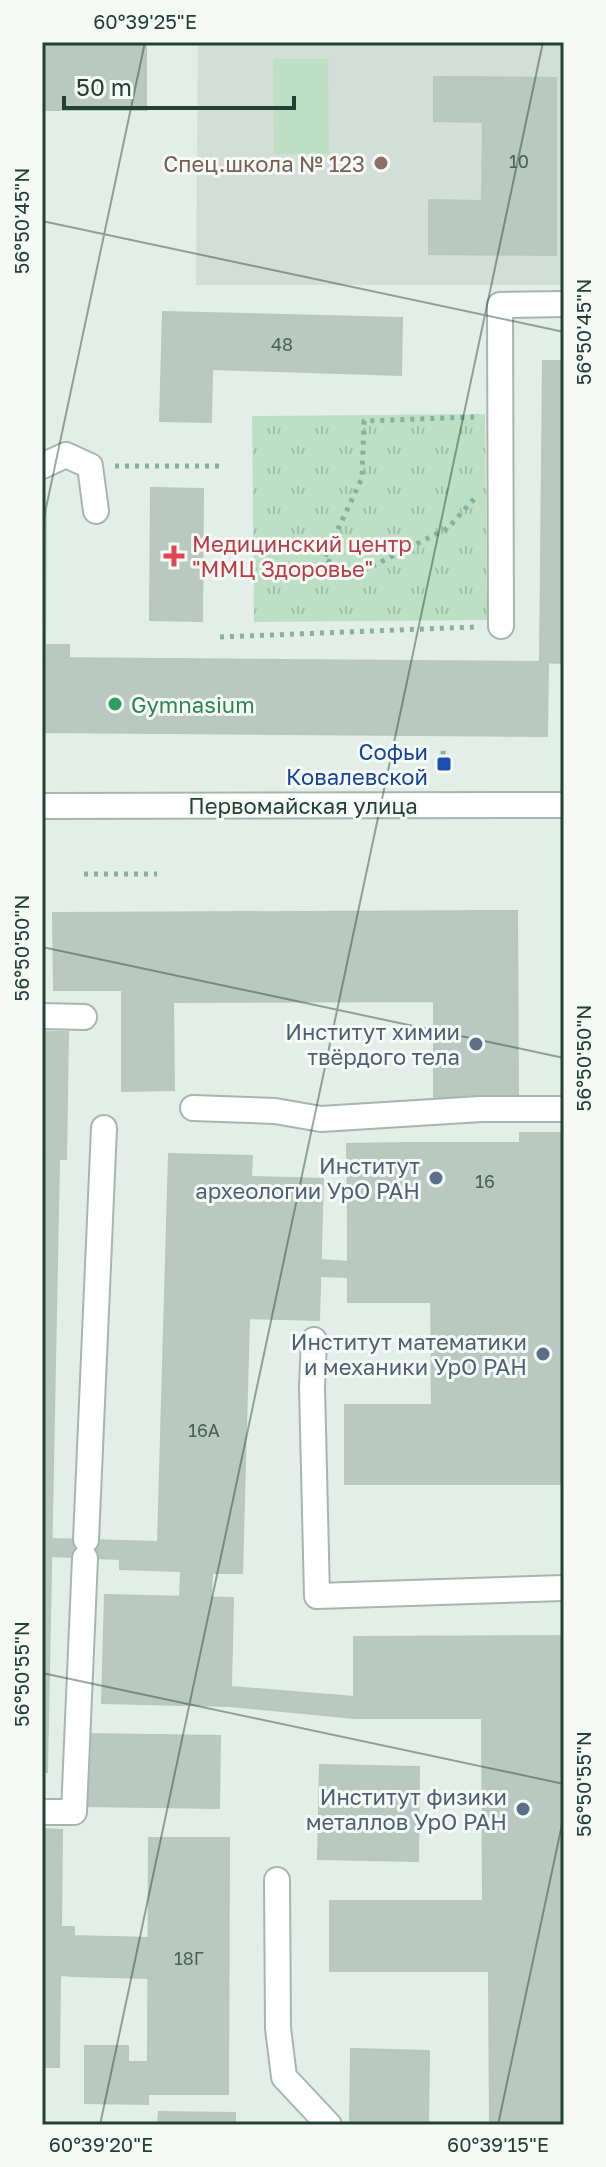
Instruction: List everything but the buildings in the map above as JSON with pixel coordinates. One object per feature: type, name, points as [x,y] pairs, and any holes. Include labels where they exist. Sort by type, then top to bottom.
[{"type":"street","points":[[501,626],[500,305],[564,304]]},
{"type":"street","points":[[42,466],[66,455],[90,466],[96,511]]},
{"type":"street","name":"Первомайская улица","points":[[42,806],[564,805]]},
{"type":"street","points":[[42,1016],[84,1017]]},
{"type":"street","points":[[193,1108],[275,1111],[321,1119],[481,1109],[564,1109]]},
{"type":"street","points":[[42,1812],[74,1812],[104,1128]]},
{"type":"street","points":[[314,1340],[312,1387],[317,1596],[564,1588]]},
{"type":"street","points":[[277,1880],[278,2028],[284,2077],[329,2125]]},
{"type":"path","points":[[500,417],[364,421],[362,478],[324,559],[357,574],[448,528],[501,468]]},
{"type":"path","points":[[90,466],[220,466]]},
{"type":"path","points":[[220,637],[501,626]]},
{"type":"path","points":[[443,751],[444,764]]},
{"type":"path","points":[[84,874],[157,874]]},
{"type":"shaded area","name":"Спец.школа № 123","points":[[198,42],[564,42],[564,285],[196,285]]},
{"type":"green space","points":[[273,59],[328,59],[329,154],[274,154]]},
{"type":"green space","points":[[485,414],[487,620],[254,622],[252,416]]},
{"type":"place","name":"Спец.школа № 123","points":[[381,163]]},
{"type":"place","name":"Медицинский центр \"ММЦ Здоровье\"","points":[[174,556]]},
{"type":"place","name":"Gymnasium","points":[[115,704]]},
{"type":"place","name":"Софьи Ковалевской","points":[[444,764]]},
{"type":"place","name":"Институт химии твёрдого тела","points":[[476,1044]]},
{"type":"place","name":"Институт археологии УрО РАН","points":[[436,1178]]},
{"type":"place","name":"Институт математики и механики УрО РАН","points":[[543,1354]]},
{"type":"place","name":"Институт физики металлов УрО РАН","points":[[523,1809]]}]
